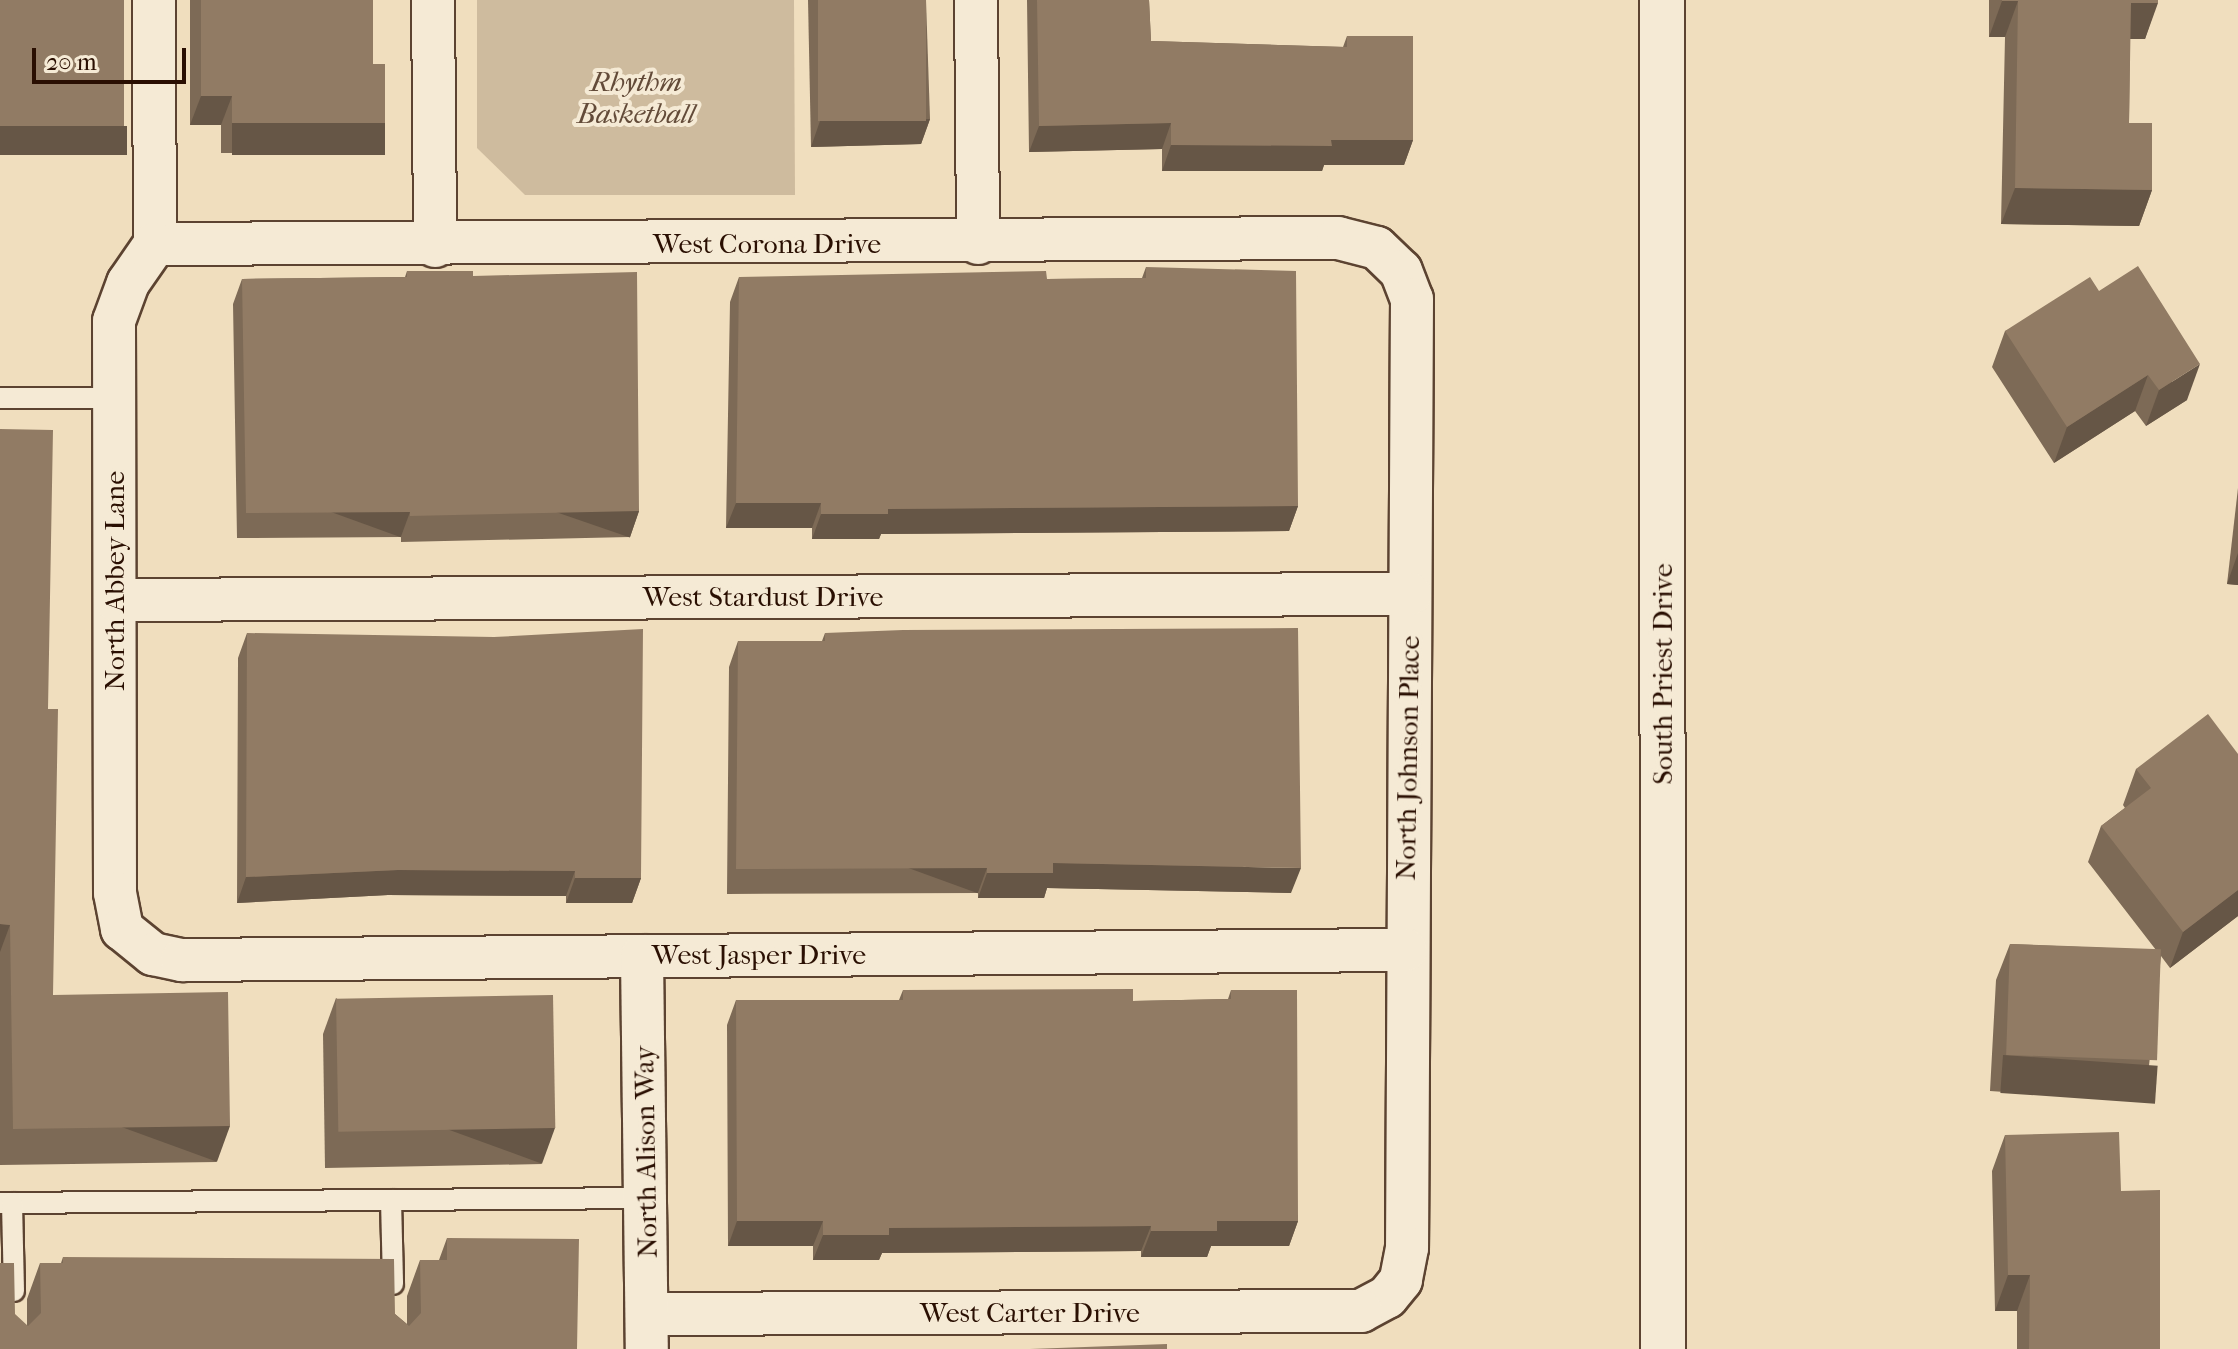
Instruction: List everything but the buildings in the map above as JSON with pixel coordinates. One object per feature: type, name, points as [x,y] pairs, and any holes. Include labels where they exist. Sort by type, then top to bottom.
[{"type":"main road","name":"South Priest Drive","points":[[1662,0],[1663,1349]]},
{"type":"street","points":[[154,0],[155,244]]},
{"type":"street","points":[[433,0],[435,246]]},
{"type":"street","points":[[976,0],[978,243]]},
{"type":"street","name":"West Corona Drive","points":[[155,244],[435,246],[1338,238],[1377,248]]},
{"type":"street","name":"North Abbey Lane","points":[[122,929],[115,893],[114,321],[128,283],[155,244]]},
{"type":"street","name":"North Johnson Place","points":[[1377,248],[1401,271],[1412,299],[1406,950],[1407,1248],[1401,1280]]},
{"type":"street","name":"West Stardust Drive","points":[[116,600],[1410,594]]},
{"type":"street","name":"West Jasper Drive","points":[[122,929],[153,954],[182,960],[1406,950]]},
{"type":"street","name":"North Alison Way","points":[[642,956],[647,1332]]},
{"type":"street","name":"West Carter Drive","points":[[647,1332],[1361,1311],[1387,1297],[1401,1280]]},
{"type":"lane","points":[[0,398],[115,398]]},
{"type":"lane","points":[[14,1320],[6,1203],[647,1198]]},
{"type":"lane","points":[[391,1200],[394,1304]]},
{"type":"green space","name":"Rhythm Basketball","points":[[477,0],[794,0],[795,195],[525,195],[477,148]]}]
